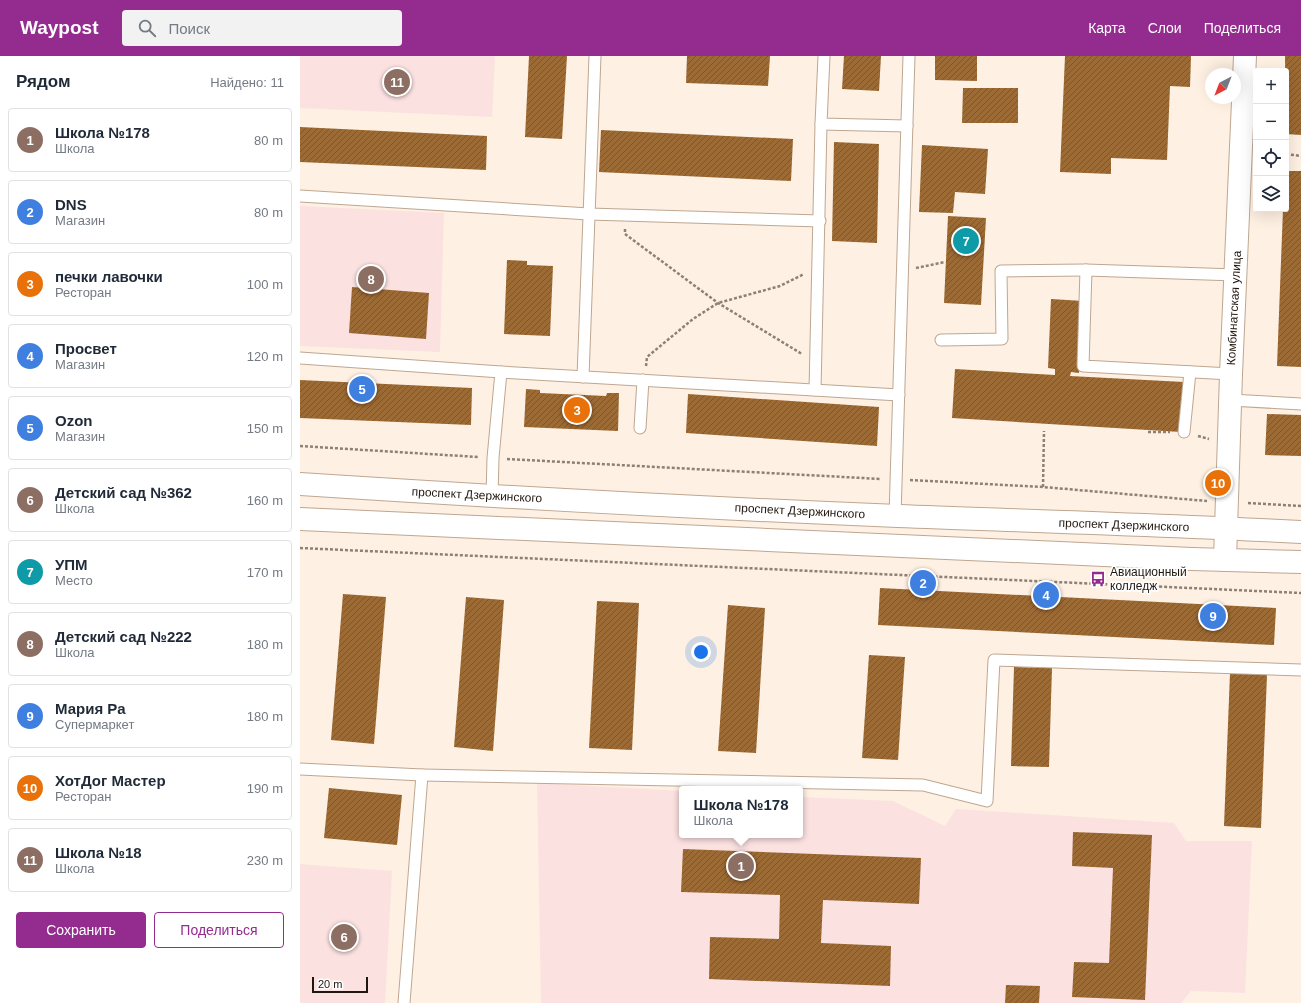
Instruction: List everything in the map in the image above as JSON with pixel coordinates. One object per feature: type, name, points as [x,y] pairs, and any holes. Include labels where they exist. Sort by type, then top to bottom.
[{"type":"main road","name":"Комбинатская улица","points":[[1225,560],[1230,374],[1236,276],[1245,56]]},
{"type":"main road","name":"проспект Дзержинского","points":[[300,484],[492,496],[895,516],[1225,527],[1301,532]]},
{"type":"main road","points":[[300,519],[1225,560],[1301,562]]},
{"type":"lane","points":[[583,377],[595,56]]},
{"type":"lane","points":[[815,390],[824,56]]},
{"type":"lane","points":[[895,516],[909,56]]},
{"type":"lane","points":[[821,124],[907,126]]},
{"type":"lane","points":[[300,196],[589,214],[820,221]]},
{"type":"lane","points":[[1086,270],[1083,366],[1230,374]]},
{"type":"lane","points":[[941,340],[1002,339],[1001,271],[1086,270],[1236,276]]},
{"type":"lane","points":[[300,358],[501,372],[899,395]]},
{"type":"lane","points":[[492,496],[493,458],[501,372]]},
{"type":"lane","points":[[1184,432],[1190,372]]},
{"type":"lane","points":[[640,428],[643,380]]},
{"type":"lane","points":[[1230,400],[1301,404]]},
{"type":"lane","points":[[300,769],[422,775],[923,785],[987,801],[994,660],[1301,670]]},
{"type":"lane","points":[[404,1003],[422,775]]},
{"type":"path","points":[[1289,154],[1301,156]]},
{"type":"path","points":[[624,215],[625,234],[718,303],[816,363]]},
{"type":"path","points":[[902,271],[945,262]]},
{"type":"path","points":[[643,380],[647,357],[693,319],[718,303],[780,286],[818,266]]},
{"type":"path","points":[[1042,487],[1044,431]]},
{"type":"path","points":[[300,446],[493,458],[1042,487],[1226,502],[1301,506]]},
{"type":"path","points":[[300,548],[1301,593]]},
{"type":"shaded area","points":[[300,56],[495,56],[492,117],[300,108]]},
{"type":"shaded area","points":[[300,206],[444,213],[440,352],[300,346]]},
{"type":"shaded area","points":[[537,783],[679,791],[679,838],[803,838],[803,797],[893,801],[945,826],[956,809],[1174,823],[1186,841],[1252,841],[1245,993],[1191,991],[1181,1003],[541,1003]]},
{"type":"shaded area","points":[[300,864],[392,871],[385,1003],[300,1003]]},
{"type":"building","points":[[529,56],[567,56],[562,139],[525,137]]},
{"type":"building","points":[[687,56],[770,56],[768,86],[686,83]]},
{"type":"building","points":[[844,56],[881,56],[879,91],[842,89]]},
{"type":"building","points":[[935,56],[977,56],[977,81],[935,80]]},
{"type":"building","points":[[1065,56],[1191,56],[1190,87],[1170,86],[1167,160],[1111,158],[1111,174],[1060,172]]},
{"type":"building","points":[[1285,56],[1301,56],[1301,135],[1289,134],[1289,68],[1285,68]]},
{"type":"building","points":[[963,88],[1018,88],[1018,123],[962,123]]},
{"type":"building","points":[[300,127],[487,136],[486,170],[300,162]]},
{"type":"building","points":[[601,130],[793,139],[791,181],[599,172]]},
{"type":"building","points":[[834,142],[879,144],[877,243],[832,241]]},
{"type":"building","points":[[922,145],[988,149],[985,194],[955,192],[953,213],[919,212]]},
{"type":"building","points":[[1289,171],[1301,171],[1301,367],[1277,366],[1283,212],[1289,212]]},
{"type":"building","points":[[948,216],[986,218],[981,305],[944,303]]},
{"type":"building","points":[[507,260],[527,261],[527,265],[553,266],[550,336],[504,334]]},
{"type":"building","points":[[352,287],[429,293],[426,339],[349,333]]},
{"type":"building","points":[[1051,299],[1083,301],[1079,373],[1071,372],[1070,376],[1184,382],[1181,432],[952,418],[955,369],[1055,375],[1055,369],[1048,368]]},
{"type":"building","points":[[300,380],[472,388],[471,425],[300,418]]},
{"type":"building","points":[[526,389],[540,390],[540,393],[606,396],[607,393],[619,393],[618,431],[524,427]]},
{"type":"building","points":[[688,394],[879,407],[877,446],[686,433]]},
{"type":"building","points":[[1267,414],[1301,415],[1301,456],[1265,455]]},
{"type":"building","points":[[880,588],[1276,608],[1274,645],[878,625]]},
{"type":"building","points":[[343,594],[386,597],[374,744],[331,740]]},
{"type":"building","points":[[466,597],[504,600],[493,751],[454,747]]},
{"type":"building","points":[[597,601],[639,603],[632,750],[589,748]]},
{"type":"building","points":[[728,605],[765,608],[756,753],[718,751]]},
{"type":"building","points":[[869,655],[905,657],[898,760],[862,758]]},
{"type":"building","points":[[1014,667],[1052,668],[1049,767],[1011,766]]},
{"type":"building","points":[[1230,673],[1267,675],[1261,828],[1224,826]]},
{"type":"building","points":[[329,788],[402,795],[397,845],[324,838]]},
{"type":"building","points":[[1073,832],[1152,835],[1145,1000],[1072,997],[1074,962],[1109,963],[1113,868],[1072,866]]},
{"type":"building","points":[[683,849],[921,858],[919,904],[823,900],[821,943],[891,946],[890,986],[709,979],[710,937],[779,939],[780,895],[681,892]]},
{"type":"building","points":[[1006,985],[1040,986],[1039,1003],[1005,1003]]},
{"type":"place","name":"Школа №18","points":[[397,82]]},
{"type":"place","name":"УПМ","points":[[966,241]]},
{"type":"place","name":"Детский сад №222","points":[[371,279]]},
{"type":"place","name":"Ozon","points":[[362,389]]},
{"type":"place","name":"печки лавочки","points":[[577,410]]},
{"type":"place","name":"ХотДог Мастер","points":[[1218,483]]},
{"type":"place","name":"Авиационный колледж","points":[[1098,579]]},
{"type":"place","name":"DNS","points":[[923,583]]},
{"type":"place","name":"Просвет","points":[[1046,595]]},
{"type":"place","name":"Мария Ра","points":[[1213,616]]},
{"type":"place","name":"Школа №178","points":[[741,866]]},
{"type":"place","name":"Детский сад №362","points":[[344,937]]}]
